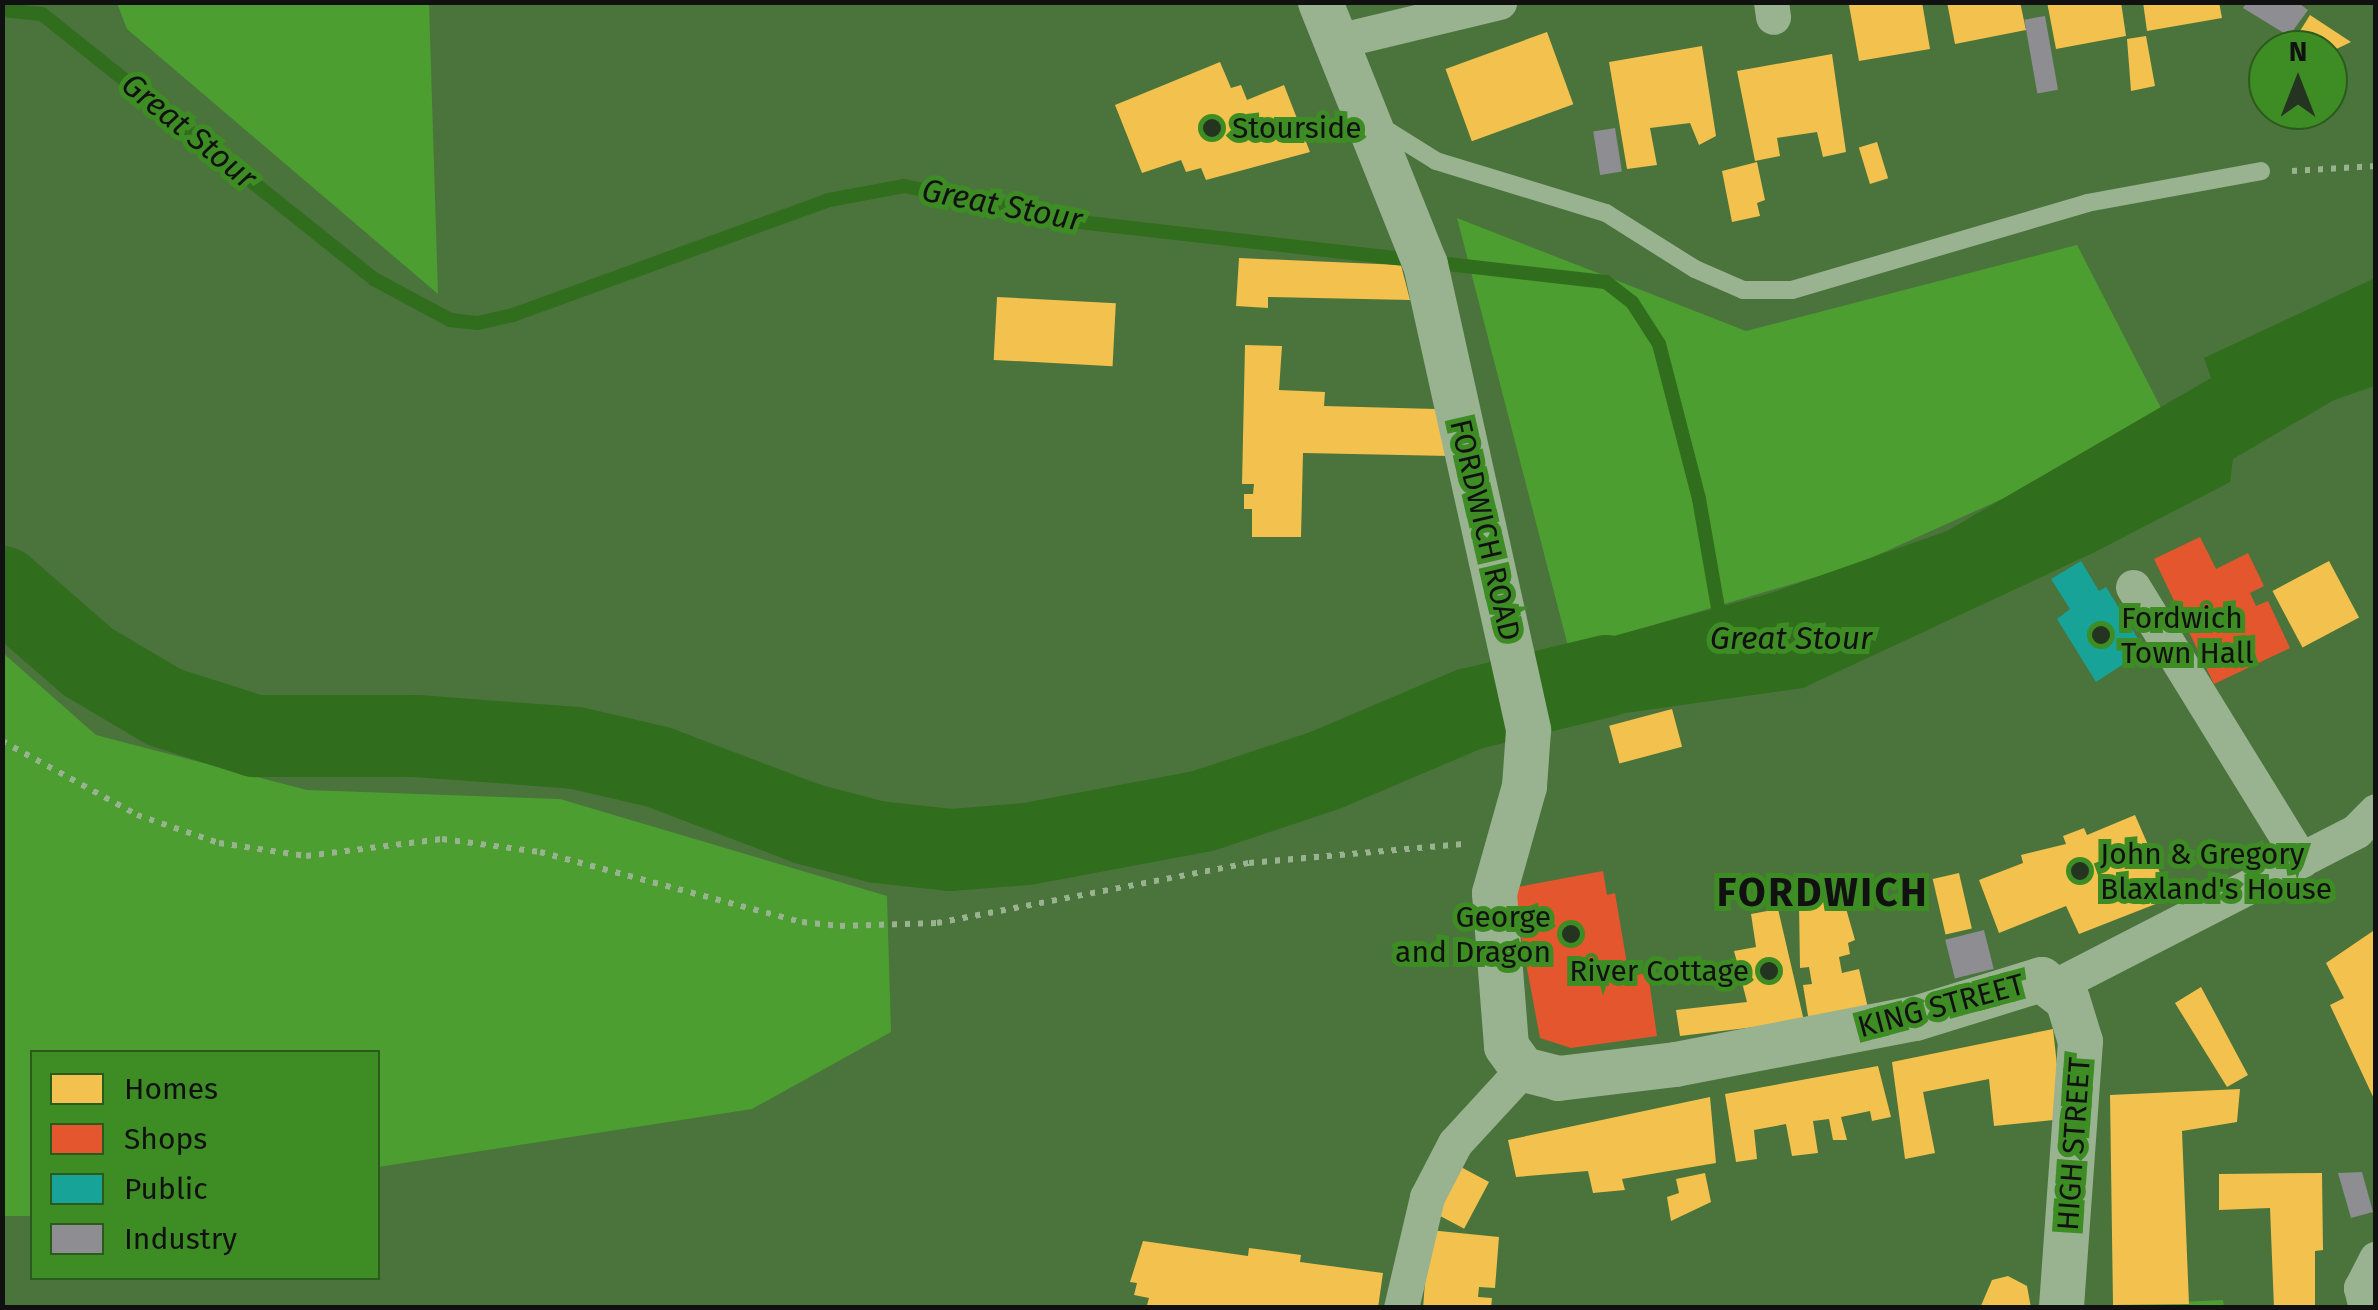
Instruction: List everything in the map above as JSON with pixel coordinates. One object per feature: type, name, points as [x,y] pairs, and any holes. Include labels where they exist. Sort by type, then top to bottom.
[{"type":"street","points":[[1326,22],[1499,2]]},
{"type":"street","name":"FORDWICH ROAD","points":[[1326,22],[1425,264],[1528,730],[1524,786],[1494,893],[1506,1046],[1523,1070]]},
{"type":"street","points":[[2133,587],[2300,860]]},
{"type":"street","name":"KING STREET","points":[[1523,1070],[1558,1078],[1675,1064],[1916,1018],[2041,978],[2055,986],[2356,830],[2376,812]]},
{"type":"street","name":"HIGH STREET","points":[[2055,986],[2066,999],[2080,1041],[2061,1308]]},
{"type":"street","points":[[1401,1308],[1427,1197],[1455,1143],[1523,1070]]},
{"type":"street","points":[[2366,1308],[2361,1288],[2376,1259]]},
{"type":"lane","points":[[1365,117],[1436,161],[1606,213],[1695,269],[1743,290],[1792,290],[2087,203],[2261,172]]},
{"type":"path","points":[[2261,172],[2376,166]]},
{"type":"path","points":[[2,741],[136,815],[219,843],[306,856],[442,839],[540,852],[802,922],[840,926],[900,924],[1100,896],[1249,863],[1510,841]]},
{"type":"shaded area","points":[[117,3],[429,3],[438,294],[127,29]]},
{"type":"shaded area","points":[[1457,218],[1746,331],[2077,245],[2161,408],[2029,487],[1853,566],[1569,650]]},
{"type":"shaded area","points":[[3,653],[96,735],[307,790],[560,799],[887,896],[891,1032],[752,1109],[380,1167],[380,1050],[30,1050],[30,1216],[3,1216]]},
{"type":"shaded area","points":[[2223,1300],[2224,1307],[2113,1308],[2113,1305]]},
{"type":"water","name":"Great Stour","points":[[2375,278],[2375,386],[2334,400],[2233,459],[2230,482],[2095,552],[1803,688],[1561,722],[1531,714],[1523,669],[1537,657],[1771,593],[1947,531],[2211,378],[2204,358]]},
{"type":"building: Homes","points":[[1922,2],[1930,49],[1859,61],[1849,5]]},
{"type":"building: Homes","points":[[1947,2],[2020,2],[2026,30],[1955,44]]},
{"type":"building: Homes","points":[[2047,2],[2121,2],[2126,36],[2056,49]]},
{"type":"building: Homes","points":[[2143,2],[2219,2],[2222,18],[2147,31]]},
{"type":"building: Homes","points":[[2310,15],[2333,30],[2301,30]]},
{"type":"building: Homes","points":[[1547,32],[1573,104],[1472,141],[1446,69]]},
{"type":"building: Homes","points":[[2146,36],[2155,86],[2131,91],[2127,39]]},
{"type":"building: Homes","points":[[1702,46],[1716,136],[1699,145],[1690,123],[1650,128],[1657,165],[1627,169],[1609,62]]},
{"type":"building: Homes","points":[[1832,54],[1846,152],[1823,157],[1817,132],[1777,138],[1780,156],[1755,161],[1737,71]]},
{"type":"building: Homes","name":"Stourside","points":[[1220,62],[1231,88],[1241,85],[1247,100],[1284,85],[1310,152],[1206,180],[1201,168],[1186,172],[1181,160],[1142,173],[1115,105]]},
{"type":"building: Homes","points":[[1877,142],[1888,178],[1870,184],[1859,148]]},
{"type":"building: Homes","points":[[1757,162],[1765,200],[1757,203],[1760,216],[1732,222],[1722,171]]},
{"type":"building: Homes","points":[[1239,258],[1401,265],[1410,300],[1268,297],[1268,308],[1236,306]]},
{"type":"building: Homes","points":[[997,297],[1116,303],[1113,366],[994,360]]},
{"type":"building: Homes","points":[[1245,345],[1282,346],[1279,390],[1325,392],[1324,406],[1436,409],[1450,456],[1303,453],[1301,537],[1252,537],[1252,509],[1244,509],[1244,494],[1253,494],[1254,484],[1242,484]]},
{"type":"building: Homes","points":[[2329,561],[2359,618],[2303,648],[2272,591]]},
{"type":"building: Homes","points":[[1672,709],[1682,747],[1619,763],[1609,726]]},
{"type":"building: Homes","name":"John & Gregory Blaxland's House","points":[[2135,815],[2171,898],[2079,934],[2066,906],[1999,933],[1979,880],[2023,863],[2021,855],[2066,844],[2063,836],[2084,828],[2087,835]]},
{"type":"building: Homes","points":[[1959,873],[1972,929],[1946,935],[1933,879]]},
{"type":"building: Homes","points":[[1843,898],[1855,940],[1848,943],[1850,954],[1839,957],[1842,973],[1859,969],[1868,1008],[1809,1022],[1803,985],[1812,984],[1809,967],[1800,968],[1799,905]]},
{"type":"building: Homes","name":"River Cottage","points":[[1778,909],[1804,1021],[1680,1036],[1676,1010],[1747,1002],[1734,951],[1756,947],[1751,914]]},
{"type":"building: Homes","points":[[2376,929],[2376,1103],[2330,1005],[2344,998],[2326,963]]},
{"type":"building: Homes","points":[[2201,987],[2248,1075],[2227,1087],[2175,1003]]},
{"type":"building: Homes","points":[[2053,1029],[2063,1119],[1994,1126],[1989,1079],[1923,1092],[1935,1153],[1905,1159],[1892,1062]]},
{"type":"building: Homes","points":[[1878,1066],[1891,1117],[1872,1121],[1870,1111],[1841,1117],[1847,1140],[1833,1140],[1829,1119],[1813,1121],[1818,1153],[1792,1156],[1786,1124],[1754,1130],[1757,1159],[1736,1162],[1725,1094]]},
{"type":"building: Homes","points":[[2240,1089],[2237,1122],[2182,1131],[2189,1304],[2113,1305],[2110,1095]]},
{"type":"building: Homes","points":[[1710,1097],[1716,1163],[1622,1179],[1625,1190],[1593,1193],[1588,1171],[1516,1177],[1508,1140]]},
{"type":"building: Homes","points":[[1459,1166],[1489,1182],[1464,1229],[1434,1213]]},
{"type":"building: Homes","points":[[1705,1173],[1711,1202],[1671,1221],[1667,1197],[1679,1193],[1676,1179]]},
{"type":"building: Homes","points":[[2322,1173],[2323,1250],[2315,1251],[2315,1308],[2274,1308],[2270,1208],[2219,1210],[2219,1174]]},
{"type":"building: Homes","points":[[1429,1230],[1499,1237],[1495,1288],[1479,1287],[1478,1297],[1492,1298],[1491,1308],[1423,1308]]},
{"type":"building: Homes","points":[[1143,1241],[1248,1256],[1249,1248],[1301,1255],[1300,1262],[1383,1273],[1378,1308],[1147,1305],[1149,1298],[1134,1295],[1137,1283],[1130,1282]]},
{"type":"building: Homes","points":[[2008,1276],[2027,1286],[2031,1308],[1980,1308],[1992,1280]]},
{"type":"building: Shops","points":[[2200,537],[2216,569],[2248,553],[2264,586],[2250,593],[2256,606],[2268,601],[2290,648],[2214,684],[2154,559]]},
{"type":"building: Shops","name":"George and Dragon","points":[[1603,871],[1607,895],[1615,893],[1629,976],[1648,973],[1657,1036],[1571,1048],[1540,1038],[1512,888]]},
{"type":"building: Public","name":"Fordwich Town Hall","points":[[2081,561],[2099,591],[2106,587],[2145,650],[2096,682],[2057,619],[2070,609],[2051,579]]},
{"type":"building: Industry","points":[[2247,2],[2297,2],[2308,10],[2293,30],[2279,30],[2243,8]]},
{"type":"building: Industry","points":[[2045,16],[2058,90],[2037,94],[2024,20]]},
{"type":"building: Industry","points":[[1615,128],[1622,171],[1600,175],[1593,131]]},
{"type":"building: Industry","points":[[1984,930],[1994,969],[1955,978],[1945,940]]},
{"type":"building: Industry","points":[[2362,1172],[2373,1212],[2351,1218],[2338,1173]]},
{"type":"waterway","name":"Great Stour","points":[[2,10],[42,14],[374,279],[450,320],[478,323],[513,315],[829,200],[904,186],[1079,222],[1606,282],[1632,302],[1659,344],[1699,499],[1721,625]]},
{"type":"waterway","name":"Great Stour","points":[[2,587],[88,662],[164,707],[255,736],[417,736],[576,748],[658,767],[808,824],[877,842],[951,850],[1027,844],[1203,811],[1326,770],[1470,709],[1606,676]]},
{"type":"place","name":"Stourside","points":[[1212,128]]},
{"type":"place","name":"Fordwich Town Hall","points":[[2101,635]]},
{"type":"place","name":"John & Gregory Blaxland's House","points":[[2080,871]]},
{"type":"place","name":"George and Dragon","points":[[1571,934]]},
{"type":"place","name":"River Cottage","points":[[1769,971]]},
{"type":"district","name":"FORDWICH","points":[[1823,893]]}]
